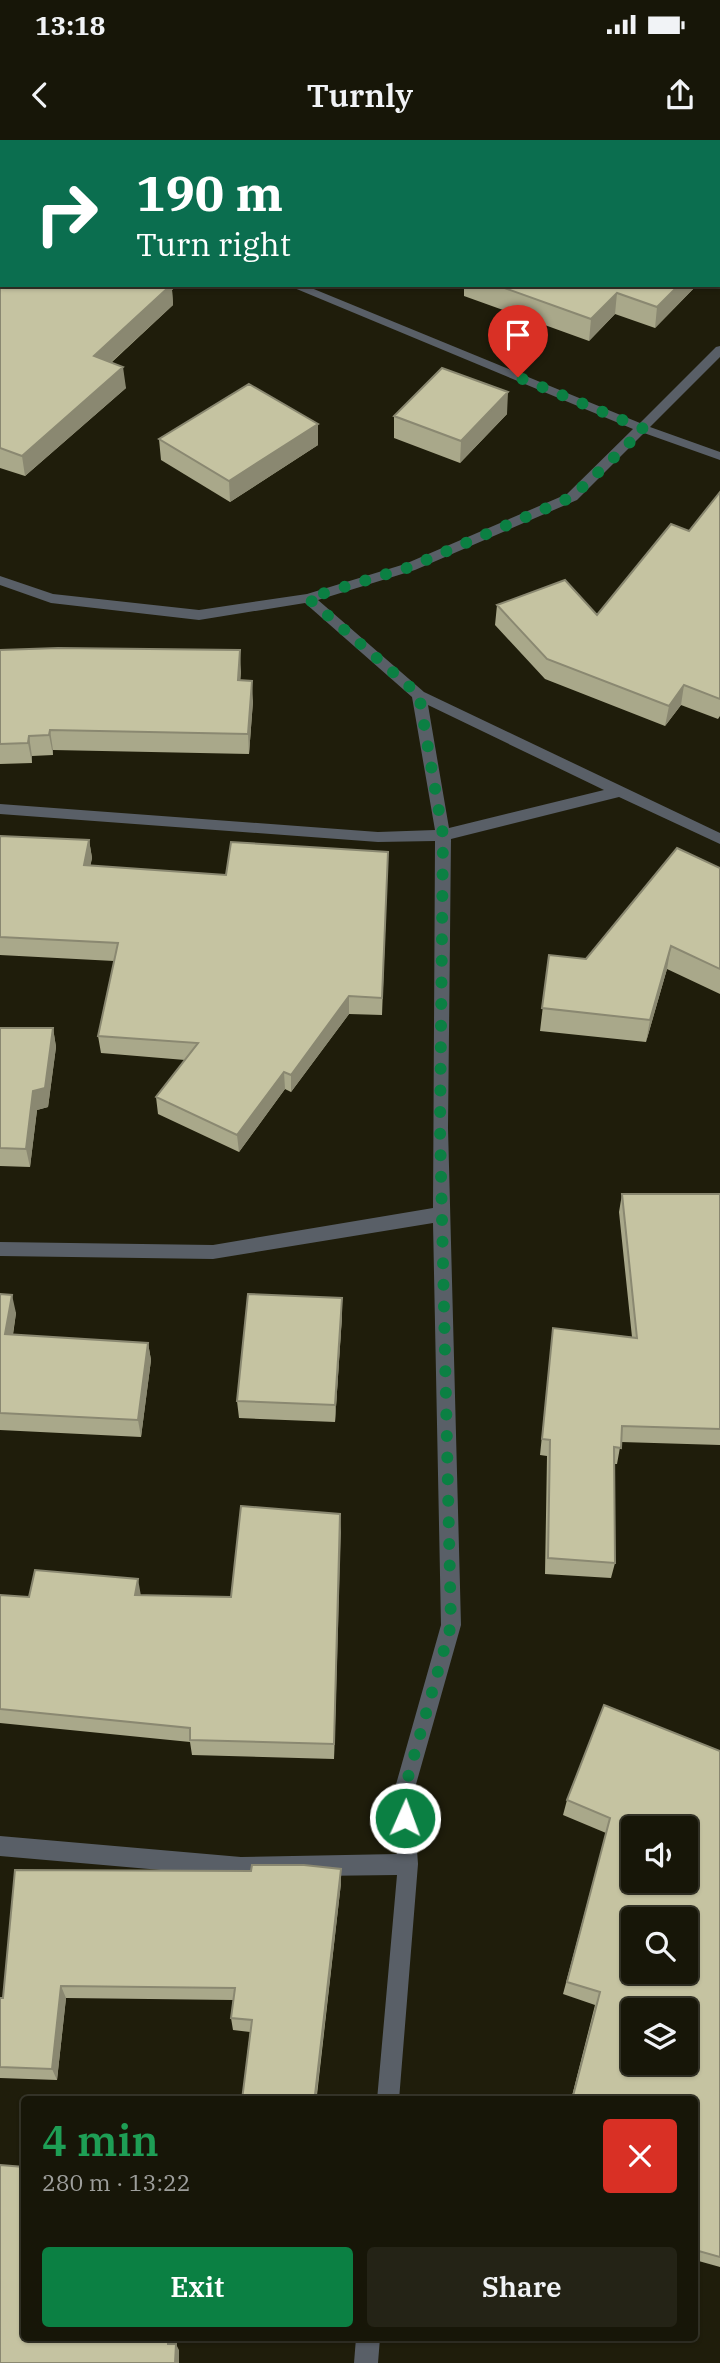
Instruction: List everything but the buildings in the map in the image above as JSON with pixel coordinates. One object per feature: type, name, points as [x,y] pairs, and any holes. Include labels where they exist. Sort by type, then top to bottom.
[{"type":"street","points":[[298,287],[644,429],[720,456]]},
{"type":"street","points":[[0,580],[51,598],[199,615],[308,598],[410,567],[572,497],[644,429],[720,350]]},
{"type":"street","points":[[308,598],[419,695],[720,839]]},
{"type":"street","points":[[388,2096],[408,1864],[403,1795],[451,1625],[442,1214],[443,835],[419,695]]},
{"type":"street","points":[[0,809],[378,837],[443,835],[621,791]]},
{"type":"street","points":[[0,1249],[213,1252],[442,1214]]},
{"type":"street","points":[[0,1846],[241,1867],[408,1864]]},
{"type":"street","points":[[366,2363],[368,2341]]},
{"type":"route","points":[[405,1818],[403,1795],[451,1625],[440,1128],[443,835],[419,695],[308,598],[410,567],[572,497],[644,429],[518,377]]}]
